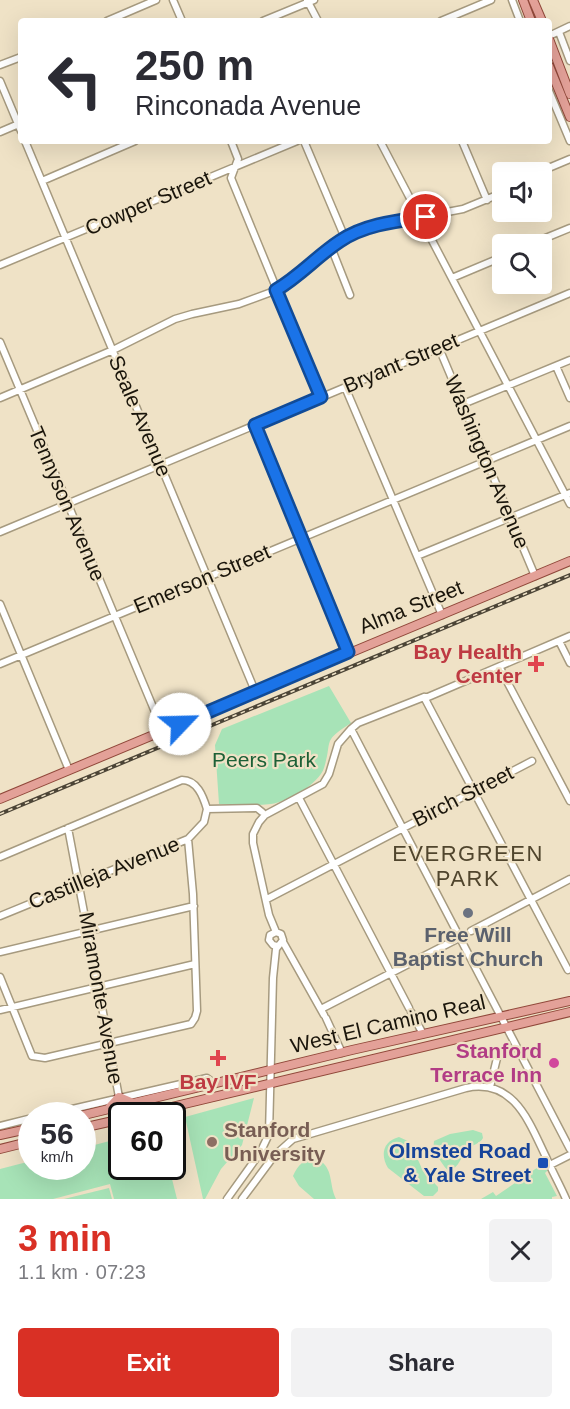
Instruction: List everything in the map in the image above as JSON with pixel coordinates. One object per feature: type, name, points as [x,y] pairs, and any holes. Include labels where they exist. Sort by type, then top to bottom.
[{"type":"main road","points":[[523,0],[530,18]]},
{"type":"main road","points":[[533,0],[541,18]]},
{"type":"main road","points":[[552,46],[570,94]]},
{"type":"main road","points":[[552,73],[570,117]]},
{"type":"main road","name":"Alma Street","points":[[0,799],[570,561]]},
{"type":"main road","name":"West El Camino Real","points":[[137,1102],[502,1015],[570,1001]]},
{"type":"main road","name":"West El Camino Real","points":[[186,1103],[570,1012]]},
{"type":"main road","points":[[107,1109],[119,1097],[131,1102]]},
{"type":"main road","name":"West El Camino Real","points":[[96,1112],[107,1109]]},
{"type":"main road","points":[[0,1134],[18,1131]]},
{"type":"main road","points":[[3,1148],[18,1144]]},
{"type":"street","points":[[114,18],[156,0]]},
{"type":"street","points":[[173,0],[181,18]]},
{"type":"street","points":[[448,18],[491,0]]},
{"type":"street","points":[[512,0],[519,18]]},
{"type":"street","points":[[270,18],[310,1],[317,18]]},
{"type":"street","points":[[552,36],[570,26]]},
{"type":"street","points":[[560,32],[570,62]]},
{"type":"street","points":[[0,65],[18,58]]},
{"type":"street","points":[[0,81],[18,122]]},
{"type":"street","points":[[552,98],[570,141]]},
{"type":"street","points":[[0,132],[18,127]]},
{"type":"street","name":"Seale Avenue","points":[[26,144],[255,691]]},
{"type":"street","points":[[42,180],[128,144]]},
{"type":"street","points":[[232,144],[238,159],[231,178],[321,397]]},
{"type":"street","name":"Cowper Street","points":[[0,265],[290,144]]},
{"type":"street","points":[[305,144],[345,238]]},
{"type":"street","points":[[382,144],[478,331],[567,494],[570,504]]},
{"type":"street","points":[[463,144],[487,200]]},
{"type":"street","points":[[552,166],[570,159]]},
{"type":"street","points":[[0,398],[113,350],[175,319],[239,304],[276,290],[299,275],[345,238],[379,225],[463,209],[492,198]]},
{"type":"street","points":[[552,235],[570,228]]},
{"type":"street","points":[[331,247],[350,295]]},
{"type":"street","points":[[452,278],[492,260]]},
{"type":"street","name":"Bryant Street","points":[[0,532],[570,293]]},
{"type":"street","name":"Tennyson Avenue","points":[[0,342],[163,732]]},
{"type":"street","name":"Washington Avenue","points":[[439,348],[535,576]]},
{"type":"street","points":[[463,404],[570,360]]},
{"type":"street","points":[[556,366],[570,398]]},
{"type":"street","points":[[345,387],[442,615]]},
{"type":"street","points":[[255,425],[348,652]]},
{"type":"street","name":"Emerson Street","points":[[0,664],[570,426]]},
{"type":"street","points":[[417,556],[567,494]]},
{"type":"street","points":[[0,604],[69,770]]},
{"type":"street","points":[[273,978],[282,936],[276,932],[269,915],[253,843],[255,829],[265,815],[325,782],[338,744],[358,723],[433,695],[465,679],[570,636]]},
{"type":"street","points":[[559,641],[570,663]]},
{"type":"street","points":[[501,670],[570,801]]},
{"type":"street","points":[[424,697],[569,973]]},
{"type":"street","points":[[351,729],[570,1149]]},
{"type":"street","name":"Birch Street","points":[[267,899],[532,761]]},
{"type":"street","points":[[0,857],[182,780],[195,784],[207,809],[257,808],[262,812]]},
{"type":"street","points":[[298,798],[423,1034]]},
{"type":"street","name":"Castilleja Avenue","points":[[0,916],[188,839],[204,822],[207,809]]},
{"type":"street","name":"Miramonte Avenue","points":[[69,828],[119,1097]]},
{"type":"street","points":[[0,977],[32,1056],[45,1058],[194,1022],[197,1011],[194,906],[188,839]]},
{"type":"street","points":[[471,932],[570,879]]},
{"type":"street","points":[[0,952],[194,906]]},
{"type":"street","points":[[227,1199],[260,1153],[269,1134],[273,978],[270,935],[276,932]]},
{"type":"street","points":[[323,1014],[390,972],[461,937]]},
{"type":"street","points":[[270,942],[273,945],[280,944]]},
{"type":"street","points":[[280,944],[323,1014],[342,1053]]},
{"type":"street","points":[[0,1010],[195,964]]},
{"type":"street","points":[[490,1088],[498,1054]]},
{"type":"street","points":[[96,1103],[207,1078],[215,1084]]},
{"type":"street","points":[[242,1199],[279,1149],[300,1136],[474,1086],[490,1088],[506,1094],[518,1105],[566,1199]]},
{"type":"street","points":[[0,1126],[18,1122]]},
{"type":"street","points":[[0,1134],[3,1148]]},
{"type":"street","points":[[550,1165],[570,1155]]},
{"type":"street","points":[[250,1167],[260,1175]]},
{"type":"green space","name":"Peers Park","points":[[329,686],[351,723],[332,738],[324,768],[316,780],[302,791],[278,803],[219,804],[215,745],[222,729]]},
{"type":"green space","points":[[254,1098],[242,1145],[221,1169],[205,1199],[203,1199],[186,1117]]},
{"type":"green space","points":[[473,1130],[482,1133],[483,1138],[468,1149],[455,1167],[449,1171],[433,1152],[434,1141],[450,1134]]},
{"type":"green space","points":[[399,1137],[410,1142],[423,1171],[438,1187],[438,1191],[433,1196],[424,1196],[388,1168],[384,1158],[386,1145]]},
{"type":"green space","points":[[108,1141],[108,1180],[172,1180],[177,1199],[114,1199],[110,1184],[53,1199],[0,1199],[0,1169],[18,1164],[18,1180],[96,1180],[96,1145]]},
{"type":"green space","points":[[317,1158],[329,1172],[336,1199],[314,1199],[299,1186],[293,1176],[302,1163],[308,1159]]},
{"type":"green space","points":[[544,1163],[548,1170],[545,1173],[557,1196],[552,1199],[481,1199],[493,1192],[496,1196]]},
{"type":"green space","points":[[109,1188],[112,1199],[64,1199]]},
{"type":"railway","points":[[0,814],[570,575]]},
{"type":"place","name":"Bay Health Center","points":[[536,664]]},
{"type":"place","name":"Free Will Baptist Church","points":[[468,913]]},
{"type":"place","name":"Bay IVF","points":[[218,1058]]},
{"type":"place","name":"Stanford Terrace Inn","points":[[554,1063]]},
{"type":"place","name":"Stanford University","points":[[212,1142]]},
{"type":"place","name":"Olmsted Road & Yale Street","points":[[543,1163]]},
{"type":"district","name":"EVERGREEN PARK","points":[[468,866]]},
{"type":"route","points":[[180,724],[348,652],[255,425],[321,397],[276,290],[299,275],[347,236],[379,225],[426,217]]}]
